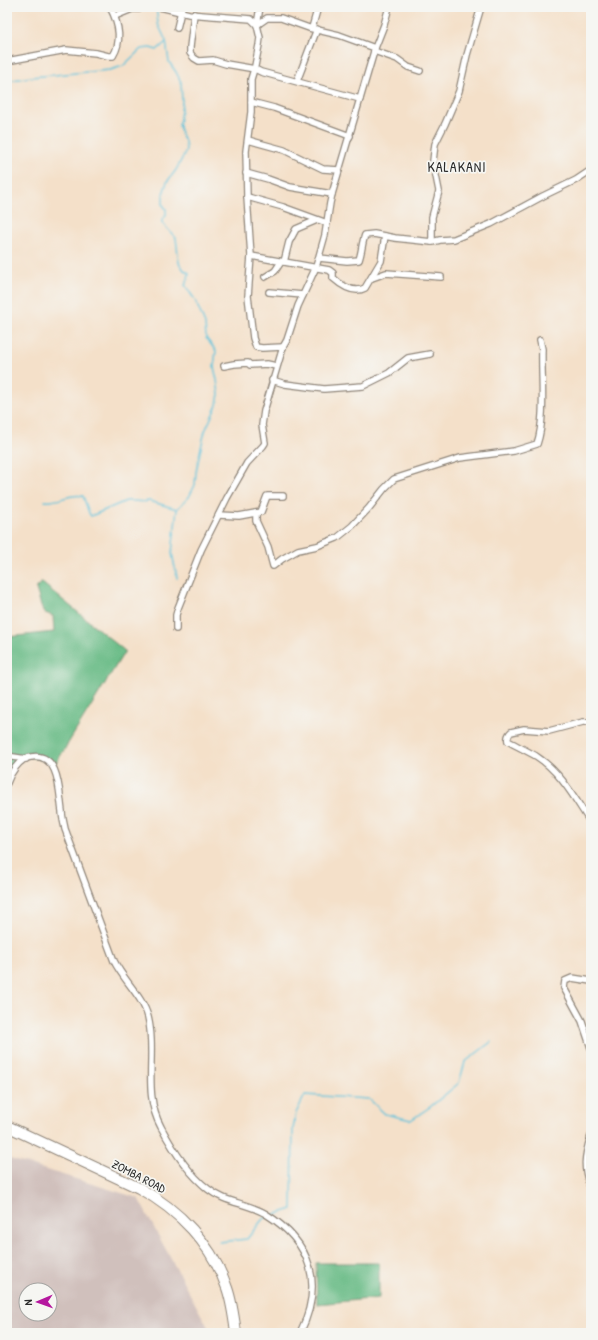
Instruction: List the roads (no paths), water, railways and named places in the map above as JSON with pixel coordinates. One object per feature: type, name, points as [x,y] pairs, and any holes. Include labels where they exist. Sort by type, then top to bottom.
[{"type":"highway","name":"ZOMBA ROAD","points":[[7,1126],[139,1188],[155,1197],[175,1212],[198,1236],[217,1265],[227,1288],[233,1310],[236,1333]]},
{"type":"street","points":[[7,61],[66,50],[113,56],[117,45],[118,24],[110,7]]},
{"type":"street","points":[[114,16],[142,7]]},
{"type":"street","points":[[160,7],[182,10],[194,14],[251,19],[257,26]]},
{"type":"street","points":[[260,7],[257,26],[260,38],[255,69],[251,79],[251,102],[246,173],[251,256],[248,296],[253,338],[256,347],[283,347]]},
{"type":"street","points":[[297,82],[314,29],[318,7]]},
{"type":"street","points":[[176,629],[176,615],[181,598],[201,550],[243,469],[265,443],[262,419],[272,380],[303,295],[319,258],[325,235],[332,194],[374,50],[384,25],[389,7]]},
{"type":"street","points":[[432,242],[432,217],[439,190],[433,161],[435,144],[459,91],[481,7]]},
{"type":"street","points":[[178,28],[182,10]]},
{"type":"street","points":[[194,14],[190,53],[199,61],[213,60],[255,69],[261,72],[360,99]]},
{"type":"street","points":[[257,26],[267,18],[281,18],[309,28],[339,35],[397,59],[408,67],[420,71]]},
{"type":"street","points":[[251,102],[274,108],[350,136]]},
{"type":"street","points":[[248,140],[284,150],[324,169],[339,170]]},
{"type":"street","points":[[319,258],[347,261],[359,260],[363,246],[362,241],[365,235],[374,234],[432,242],[454,239],[491,224],[576,180],[591,170]]},
{"type":"street","points":[[246,173],[268,179],[290,188],[332,194]]},
{"type":"street","points":[[247,197],[283,207],[327,223]]},
{"type":"street","points":[[265,277],[275,271],[282,262],[289,242],[296,229],[317,220]]},
{"type":"street","points":[[251,256],[329,270],[333,273],[333,278],[338,284],[351,290],[361,290],[365,288],[372,278],[381,261],[384,236]]},
{"type":"street","points":[[372,278],[386,273],[441,277]]},
{"type":"street","points":[[270,292],[303,295]]},
{"type":"street","points":[[256,513],[256,521],[268,547],[273,566],[298,550],[317,546],[337,538],[352,526],[370,508],[384,489],[394,479],[460,458],[514,451],[537,444],[542,416],[542,349],[540,340]]},
{"type":"street","points":[[272,380],[285,384],[324,389],[363,386],[389,373],[408,358],[430,354]]},
{"type":"street","points":[[224,366],[248,363],[250,365],[267,364],[276,366]]},
{"type":"street","points":[[218,515],[238,516],[261,512],[267,496],[283,496]]},
{"type":"street","points":[[591,722],[583,722],[549,730],[524,730],[511,732],[508,736],[508,741],[536,757],[554,772],[572,793],[591,823]]},
{"type":"street","points":[[7,756],[43,758],[48,761],[55,770],[65,829],[111,954],[120,972],[139,997],[146,1010],[150,1027],[152,1101],[156,1118],[160,1125],[181,1158],[208,1190],[228,1200],[250,1207],[267,1215],[287,1230],[296,1240],[304,1253],[310,1268],[313,1287],[312,1301],[307,1319],[300,1333]]},
{"type":"street","points":[[7,783],[11,773],[26,758]]},
{"type":"street","points":[[591,981],[572,978],[565,981],[564,988],[582,1021],[591,1048]]},
{"type":"street","points":[[591,1136],[586,1152],[585,1164],[591,1189]]},
{"type":"waterway","points":[[156,7],[158,24],[166,41],[169,62],[181,82],[182,102],[179,125],[181,134],[185,141],[186,151],[176,170],[167,182],[163,194],[163,205],[166,209],[166,216],[162,219],[162,223],[176,238],[179,263],[184,270],[189,273],[185,285],[195,300],[205,324],[206,338],[216,351],[214,367],[219,394],[217,405],[205,431],[196,472],[195,485],[189,497],[177,509],[172,553],[177,578]]},
{"type":"waterway","points":[[7,81],[31,77],[110,70],[123,66],[141,49],[150,48],[157,50],[166,42]]},
{"type":"waterway","points":[[45,501],[54,501],[78,495],[83,496],[91,516],[126,501],[149,501],[177,509]]},
{"type":"waterway","points":[[270,1216],[292,1209],[293,1129],[296,1113],[305,1095],[369,1099],[385,1114],[411,1120],[430,1107],[459,1083],[465,1062],[491,1042]]},
{"type":"waterway","points":[[219,1242],[247,1239],[262,1220],[267,1217]]},
{"type":"district","name":"KALAKANI","points":[[457,166]]}]
